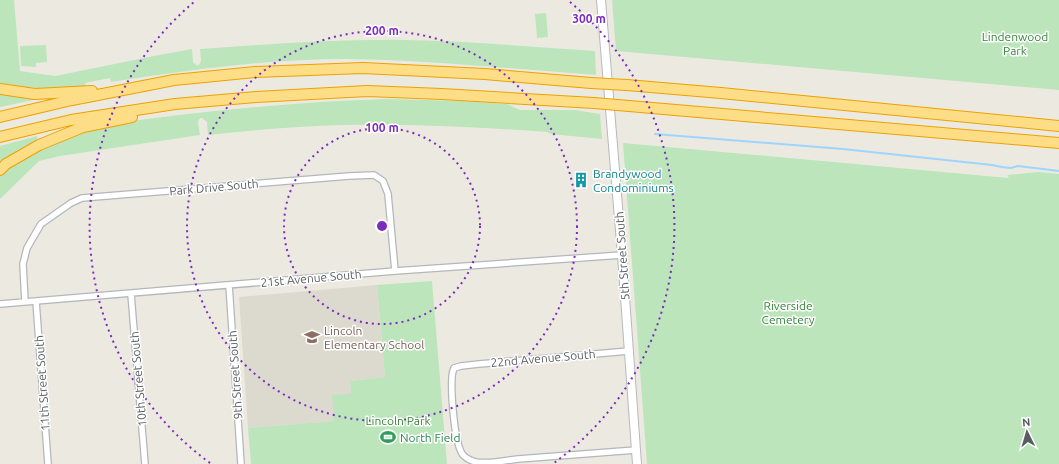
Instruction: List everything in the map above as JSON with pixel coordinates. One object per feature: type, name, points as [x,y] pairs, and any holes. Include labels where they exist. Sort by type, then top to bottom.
[{"type":"highway","points":[[0,117],[72,100],[174,80],[255,72],[363,68],[485,74],[729,94],[1059,126]]},
{"type":"highway","points":[[0,89],[35,94],[124,90]]},
{"type":"highway","points":[[0,137],[72,120],[175,104],[256,97],[368,91],[594,103],[1059,143]]},
{"type":"highway","points":[[0,170],[6,164],[39,145],[83,127],[206,101]]},
{"type":"street","name":"5th Street South","points":[[601,0],[638,464]]},
{"type":"street","name":"Park Drive South","points":[[26,302],[23,264],[27,248],[41,224],[71,203],[82,198],[374,175],[383,181],[388,194],[395,271]]},
{"type":"street","name":"21st Avenue South","points":[[0,304],[395,271],[622,255]]},
{"type":"street","name":"9th Street South","points":[[229,285],[241,464]]},
{"type":"street","name":"10th Street South","points":[[131,294],[145,464]]},
{"type":"street","name":"11th Street South","points":[[36,302],[48,464]]},
{"type":"street","name":"22nd Avenue South","points":[[496,463],[480,463],[472,461],[463,455],[458,446],[454,416],[452,375],[454,368],[479,364],[629,351]]},
{"type":"street","points":[[496,463],[518,459],[636,450]]},
{"type":"shaded area","name":"Lincoln Elementary School","points":[[377,285],[385,377],[350,381],[351,394],[334,421],[248,428],[239,297]]},
{"type":"green space","points":[[0,0],[14,0],[20,71],[55,76],[192,49],[193,62],[196,65],[199,65],[201,61],[200,49],[355,40],[407,40],[501,44],[595,51],[596,75],[408,61],[316,59],[228,66],[111,82],[110,78],[85,83],[86,86],[64,88],[21,87],[0,83]]},
{"type":"green space","name":"Lindenwood Park","points":[[612,0],[1059,0],[1059,90],[616,51]]},
{"type":"green space","points":[[546,13],[548,37],[537,38],[535,14]]},
{"type":"green space","points":[[46,45],[47,62],[36,63],[36,67],[21,66],[20,46]]},
{"type":"green space","points":[[0,92],[38,99],[0,107]]},
{"type":"green space","points":[[388,99],[507,104],[520,110],[575,110],[600,114],[602,139],[522,130],[395,125],[310,126],[208,135],[207,122],[200,118],[198,122],[200,135],[60,156],[39,161],[0,199],[0,174],[50,144],[72,134],[95,128],[143,119],[231,109]]},
{"type":"green space","points":[[37,136],[38,140],[0,163],[0,146]]},
{"type":"green space","name":"Riverside Cemetery","points":[[623,143],[1009,178],[1007,175],[1038,172],[1059,174],[1059,464],[647,464]]},
{"type":"green space","name":"Lincoln Park","points":[[432,281],[447,464],[251,464],[248,428],[334,421],[332,395],[351,394],[350,381],[385,377],[377,285]]},
{"type":"waterway","points":[[655,134],[843,149],[1011,168],[1018,166],[1059,171]]},
{"type":"place","name":"Brandywood Condominiums","points":[[581,180]]},
{"type":"place","name":"Lincoln Elementary School","points":[[312,337]]},
{"type":"place","name":"North Field","points":[[388,437]]}]
